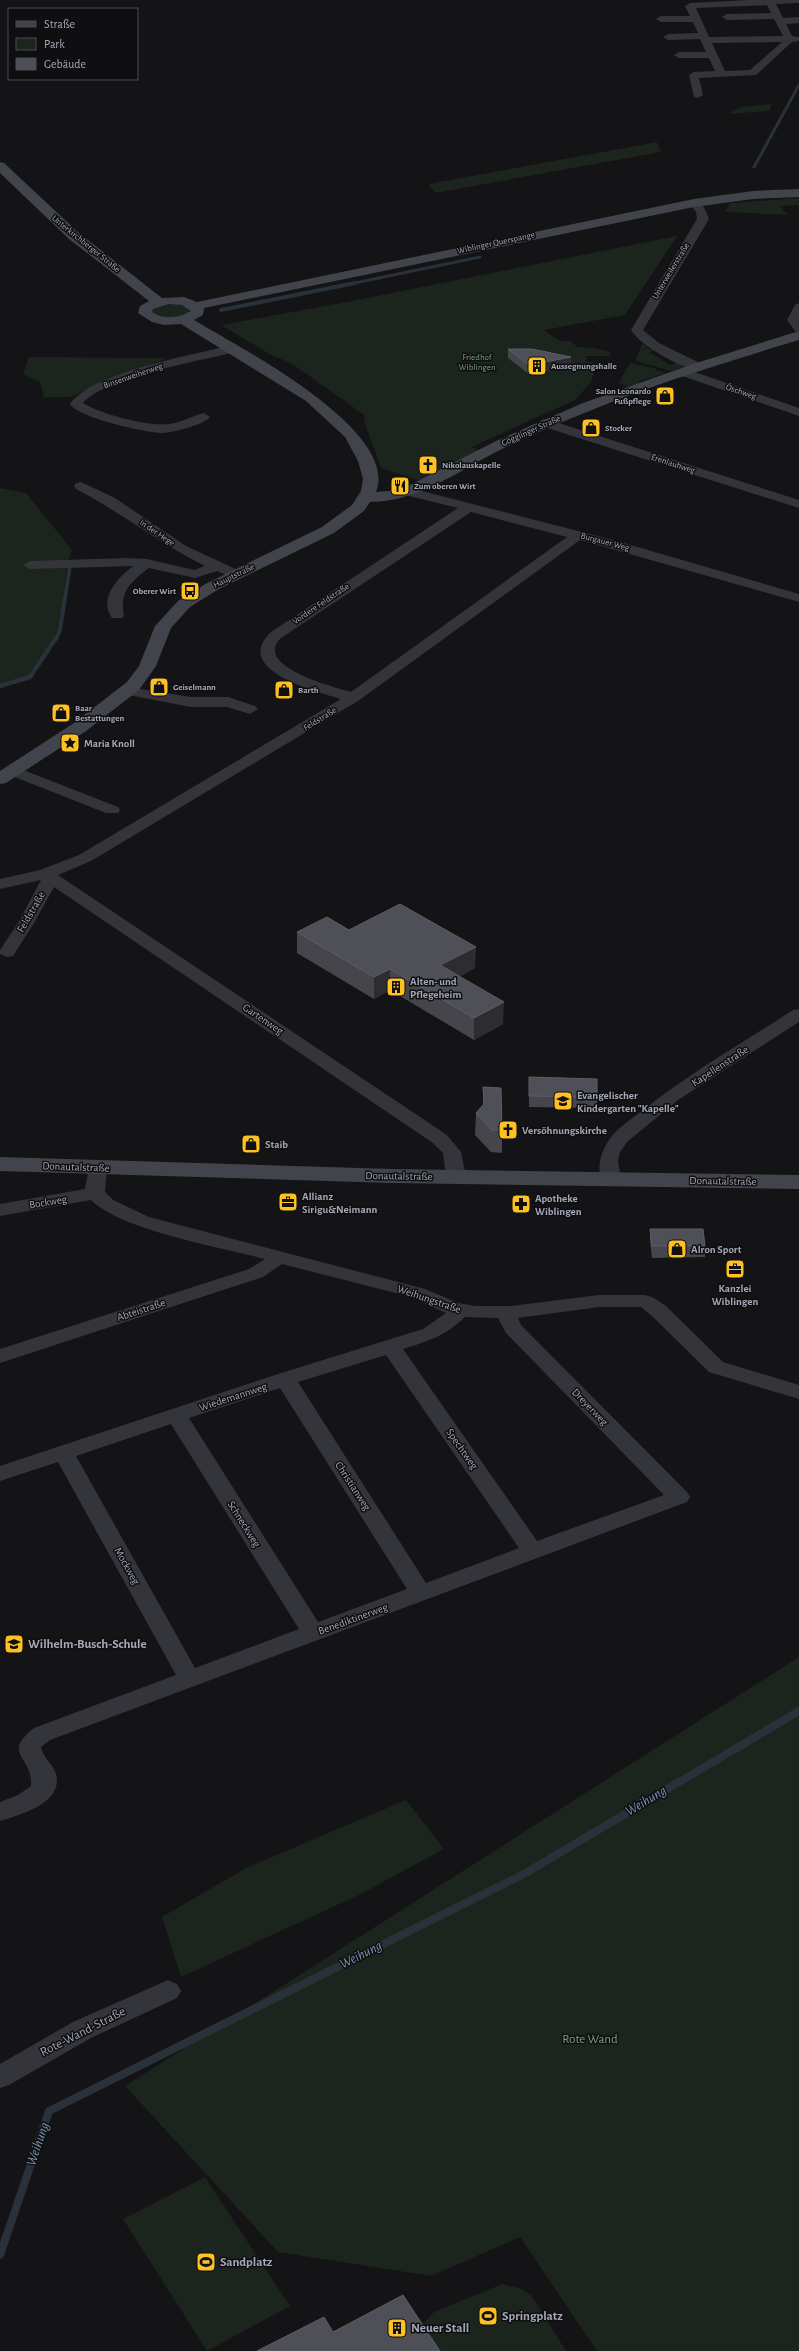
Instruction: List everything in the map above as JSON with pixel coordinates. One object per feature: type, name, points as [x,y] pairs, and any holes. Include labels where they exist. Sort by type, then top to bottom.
[{"type":"main road","name":"Unterkirchberger Straße","points":[[0,166],[74,236],[159,302]]},
{"type":"main road","name":"Wiblinger Querspange","points":[[196,306],[694,203],[753,195],[799,193]]},
{"type":"main road","points":[[176,300],[196,306],[198,312],[183,319],[159,320],[147,316],[145,310],[147,306],[159,302],[176,300]]},
{"type":"main road","points":[[183,319],[273,374],[282,386],[331,415],[351,436],[366,461],[370,473],[368,494]]},
{"type":"main road","name":"Gögglinger Straße","points":[[368,494],[389,497],[410,492],[496,446],[597,402],[698,367],[799,335]]},
{"type":"main road","name":"Hauptstraße","points":[[7,775],[80,727],[128,691],[144,673],[160,633],[170,616],[192,598],[323,532],[353,512],[368,494]]},
{"type":"main road","name":"Donautalstraße","points":[[0,1164],[98,1168],[456,1177],[799,1182]]},
{"type":"street","points":[[682,0],[690,6],[721,74]]},
{"type":"street","points":[[690,6],[799,0]]},
{"type":"street","points":[[770,2],[788,39]]},
{"type":"street","points":[[661,20],[714,17],[779,18],[799,20]]},
{"type":"street","points":[[668,37],[799,39]]},
{"type":"street","points":[[683,73],[694,75],[754,73],[788,39]]},
{"type":"street","points":[[679,55],[712,55]]},
{"type":"street","points":[[694,75],[698,95]]},
{"type":"street","name":"Unterweilerstraße","points":[[694,203],[701,211],[703,219],[638,328],[638,334],[644,339],[698,367]]},
{"type":"street","points":[[799,307],[793,320],[799,328]]},
{"type":"street","name":"Binsenweiherweg","points":[[204,417],[178,427],[149,428],[82,408],[78,406],[77,400],[102,386],[133,374],[232,349]]},
{"type":"street","name":"Öschweg","points":[[683,372],[799,412]]},
{"type":"street","name":"Erenlauhweg","points":[[546,424],[799,504]]},
{"type":"street","name":"In der Hege","points":[[80,486],[110,501],[182,549],[237,575]]},
{"type":"street","name":"Burgauer Weg","points":[[410,492],[578,535],[799,598]]},
{"type":"street","name":"Vordere Feldstraße","points":[[354,698],[308,683],[282,672],[272,664],[267,646],[276,635],[469,507]]},
{"type":"street","name":"Feldstraße","points":[[0,884],[48,876],[101,850],[354,698],[578,535]]},
{"type":"street","points":[[30,565],[108,562],[146,563],[195,574],[216,566]]},
{"type":"street","points":[[117,615],[113,604],[117,592],[125,580],[146,563]]},
{"type":"street","points":[[128,691],[161,698],[192,702],[228,702],[250,709]]},
{"type":"street","name":"Hauptstraße","points":[[7,775],[112,810]]},
{"type":"street","name":"Feldstraße","points":[[7,952],[26,923],[48,876]]},
{"type":"street","name":"Gartenweg","points":[[48,876],[132,930],[440,1139],[452,1152],[456,1177]]},
{"type":"street","name":"Kapellenstraße","points":[[611,1179],[609,1160],[611,1152],[620,1138],[672,1096],[799,1014]]},
{"type":"street","points":[[95,1193],[94,1181],[98,1168]]},
{"type":"street","name":"Bockweg","points":[[0,1210],[95,1193]]},
{"type":"street","name":"Weihungstraße","points":[[95,1193],[106,1204],[142,1221],[418,1293],[460,1311],[506,1312],[599,1301],[643,1300],[659,1311],[716,1368],[799,1392]]},
{"type":"street","name":"Abteistraße","points":[[0,1356],[256,1273],[271,1264],[278,1257]]},
{"type":"street","name":"Wiedemannweg","points":[[0,1474],[285,1379],[430,1334],[446,1324],[460,1311]]},
{"type":"street","name":"Dreyerweg","points":[[506,1312],[513,1328],[679,1497]]},
{"type":"street","name":"Spechtweg","points":[[391,1347],[533,1552]]},
{"type":"street","name":"Christianweg","points":[[285,1379],[421,1593]]},
{"type":"street","name":"Schneckweg","points":[[176,1416],[313,1633]]},
{"type":"street","name":"Mockweg","points":[[63,1453],[190,1679]]},
{"type":"street","name":"Benediktinerweg","points":[[0,1812],[27,1802],[42,1790],[44,1775],[31,1754],[29,1744],[42,1734],[679,1497]]},
{"type":"street","name":"Rote-Wand-Straße","points":[[0,2077],[82,2030],[168,1991]]},
{"type":"green space","points":[[772,104],[769,111],[728,114],[742,107]]},
{"type":"green space","points":[[657,142],[661,152],[435,193],[428,184]]},
{"type":"green space","points":[[799,198],[799,205],[780,206],[788,215],[725,212],[730,203]]},
{"type":"green space","name":"Friedhof Wiblingen","points":[[677,236],[625,315],[544,330],[560,341],[571,341],[577,347],[595,348],[611,352],[609,356],[585,356],[588,359],[585,361],[598,363],[591,382],[575,400],[472,447],[479,451],[418,480],[381,468],[365,424],[364,415],[291,363],[271,355],[221,325],[352,301]]},
{"type":"green space","points":[[159,302],[196,306],[190,317],[155,319],[147,306]]},
{"type":"green space","points":[[642,344],[649,346],[646,347],[653,351],[649,352],[670,365],[678,363],[683,367],[672,371],[635,361]]},
{"type":"green space","points":[[29,357],[169,358],[115,376],[71,397],[44,397],[40,382],[23,374]]},
{"type":"green space","points":[[630,363],[657,369],[656,370],[666,373],[638,382],[641,383],[635,385],[624,386],[619,382]]},
{"type":"green space","points":[[0,488],[26,493],[72,550],[67,563],[61,628],[52,647],[30,677],[0,687]]},
{"type":"green space","name":"Rote Wand","points":[[799,1657],[799,2351],[597,2351],[520,2237],[431,2276],[278,2252],[125,2086]]},
{"type":"green space","points":[[406,1800],[444,1849],[359,1895],[181,1977],[162,1917],[246,1868]]},
{"type":"green space","name":"Sandplatz","points":[[205,2177],[290,2306],[207,2351],[123,2219]]},
{"type":"green space","name":"Springplatz","points":[[502,2284],[519,2288],[532,2296],[566,2351],[427,2351],[422,2325],[434,2312]]},
{"type":"building","points":[[508,349],[532,349],[571,357],[529,365]]},
{"type":"building","points":[[400,904],[476,947],[440,965],[504,1002],[474,1018],[390,969],[374,977],[297,932],[327,917],[349,930]]},
{"type":"building","points":[[529,1077],[597,1079],[597,1097],[529,1096]]},
{"type":"building","points":[[483,1087],[501,1088],[502,1130],[492,1130],[476,1113],[484,1104]]},
{"type":"building","points":[[650,1229],[703,1229],[705,1246],[652,1246]]},
{"type":"building","points":[[403,2295],[440,2351],[257,2351],[324,2317],[333,2332]]},
{"type":"waterway","points":[[754,167],[799,85]]},
{"type":"waterway","points":[[350,284],[480,257]]},
{"type":"waterway","points":[[221,310],[355,283]]},
{"type":"waterway","points":[[56,639],[60,630],[70,566]]},
{"type":"waterway","points":[[0,686],[30,677],[56,638]]},
{"type":"waterway","name":"Weihung","points":[[0,2255],[49,2111],[524,1874],[799,1711]]},
{"type":"place","name":"Aussegnungshalle","points":[[537,366]]},
{"type":"place","name":"Salon Leonardo Fußpflege","points":[[665,396]]},
{"type":"place","name":"Stocker","points":[[591,428]]},
{"type":"place","name":"Nikolauskapelle","points":[[428,465]]},
{"type":"place","name":"Zum oberen Wirt","points":[[400,486]]},
{"type":"place","name":"Oberer Wirt","points":[[190,591]]},
{"type":"place","name":"Geiselmann","points":[[159,687]]},
{"type":"place","name":"Barth","points":[[284,690]]},
{"type":"place","name":"Baar Bestattungen","points":[[61,713]]},
{"type":"place","name":"Maria Knoll","points":[[70,743]]},
{"type":"place","name":"Alten- und Pflegeheim","points":[[396,987]]},
{"type":"place","name":"Evangelischer Kindergarten \"Kapelle\"","points":[[563,1101]]},
{"type":"place","name":"Versöhnungskirche","points":[[508,1130]]},
{"type":"place","name":"Staib","points":[[251,1144]]},
{"type":"place","name":"Allianz Sirigu&Neimann","points":[[288,1202]]},
{"type":"place","name":"Apotheke Wiblingen","points":[[521,1204]]},
{"type":"place","name":"Alron Sport","points":[[677,1249]]},
{"type":"place","name":"Kanzlei Wiblingen","points":[[735,1269]]},
{"type":"place","name":"Wilhelm-Busch-Schule","points":[[14,1644]]},
{"type":"place","name":"Sandplatz","points":[[206,2262]]},
{"type":"place","name":"Springplatz","points":[[488,2316]]},
{"type":"place","name":"Neuer Stall","points":[[397,2328]]}]
